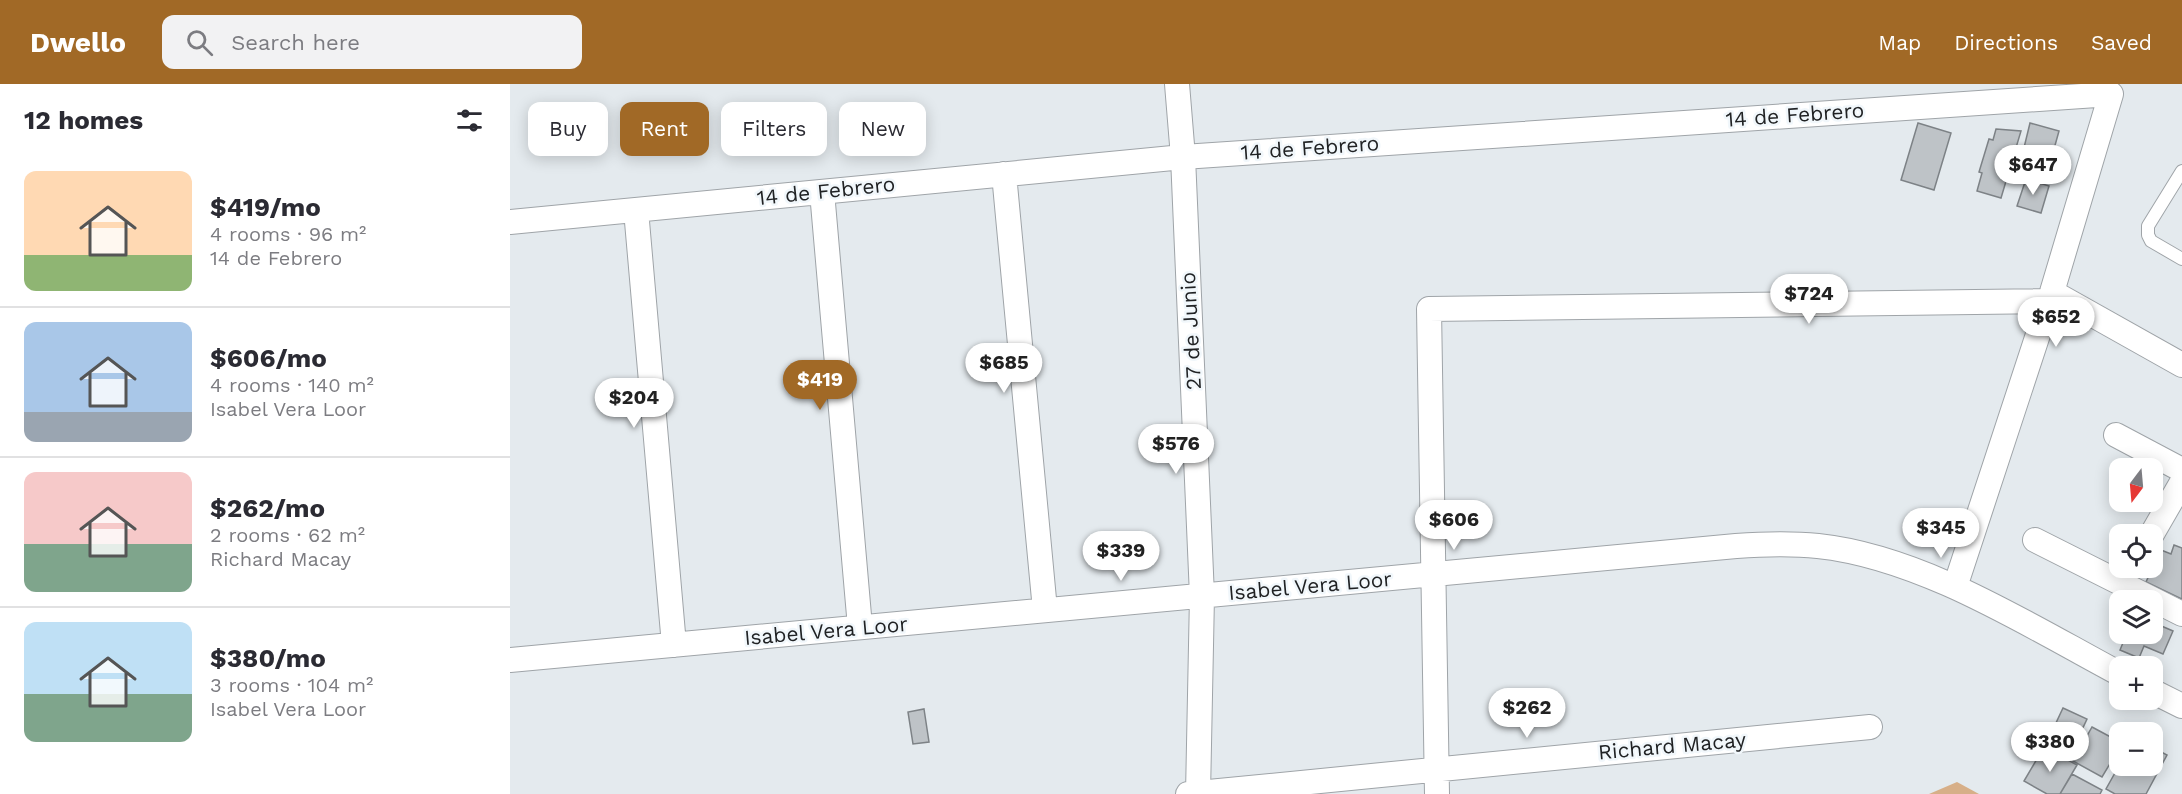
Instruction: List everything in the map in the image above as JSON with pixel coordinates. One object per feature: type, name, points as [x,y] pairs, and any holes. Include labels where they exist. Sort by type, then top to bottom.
[{"type":"street","name":"27 de Junio","points":[[1178,84],[1202,596],[1194,794]]},
{"type":"street","name":"14 de Febrero","points":[[510,222],[1183,156],[2111,94],[2050,297]]},
{"type":"street","points":[[1005,174],[1045,610]]},
{"type":"street","points":[[822,192],[860,627]]},
{"type":"street","points":[[636,210],[674,645]]},
{"type":"street","points":[[1955,587],[2050,297]]},
{"type":"street","points":[[1437,794],[1429,309],[2050,297],[2182,365]]},
{"type":"street","points":[[2116,435],[2182,470]]},
{"type":"street","points":[[2158,524],[2182,482]]},
{"type":"street","points":[[2035,540],[2109,568]]},
{"type":"street","name":"Isabel Vera Loor","points":[[510,660],[1780,544],[1819,546],[1860,554],[1903,567],[1955,587],[2109,668]]},
{"type":"street","points":[[2132,578],[2182,614]]},
{"type":"street","points":[[2163,696],[2182,706]]},
{"type":"street","name":"Richard Macay","points":[[1194,794],[1870,727]]},
{"type":"lane","points":[[2182,171],[2148,226],[2148,235],[2151,241],[2182,259]]},
{"type":"shaded area","points":[[1957,782],[1979,794],[1929,794]]},
{"type":"building","points":[[1918,123],[1951,133],[1934,190],[1901,180]]},
{"type":"building","points":[[2030,123],[2059,131],[2049,167],[2021,160]]},
{"type":"building","points":[[1996,129],[2021,131],[2001,198],[1977,191],[1982,173],[1979,172],[1989,139],[1993,140]]},
{"type":"building","points":[[2026,179],[2049,186],[2041,213],[2017,206]]},
{"type":"building","points":[[2174,545],[2182,548],[2182,599],[2146,582],[2148,578],[2163,578],[2163,551],[2171,554]]},
{"type":"building","points":[[2163,627],[2173,631],[2163,654],[2144,646],[2140,656],[2120,650],[2122,644],[2163,644]]},
{"type":"building","points":[[2063,708],[2087,719],[2072,751],[2048,740]]},
{"type":"building","points":[[924,709],[929,742],[913,744],[908,712]]},
{"type":"building","points":[[2092,727],[2109,736],[2109,765],[2102,777],[2073,761]]},
{"type":"building","points":[[2044,747],[2077,765],[2060,794],[2047,794],[2024,781]]},
{"type":"building","points":[[2072,774],[2102,790],[2100,794],[2060,794]]},
{"type":"building","points":[[2113,776],[2156,776],[2146,794],[2115,794],[2106,789]]}]
